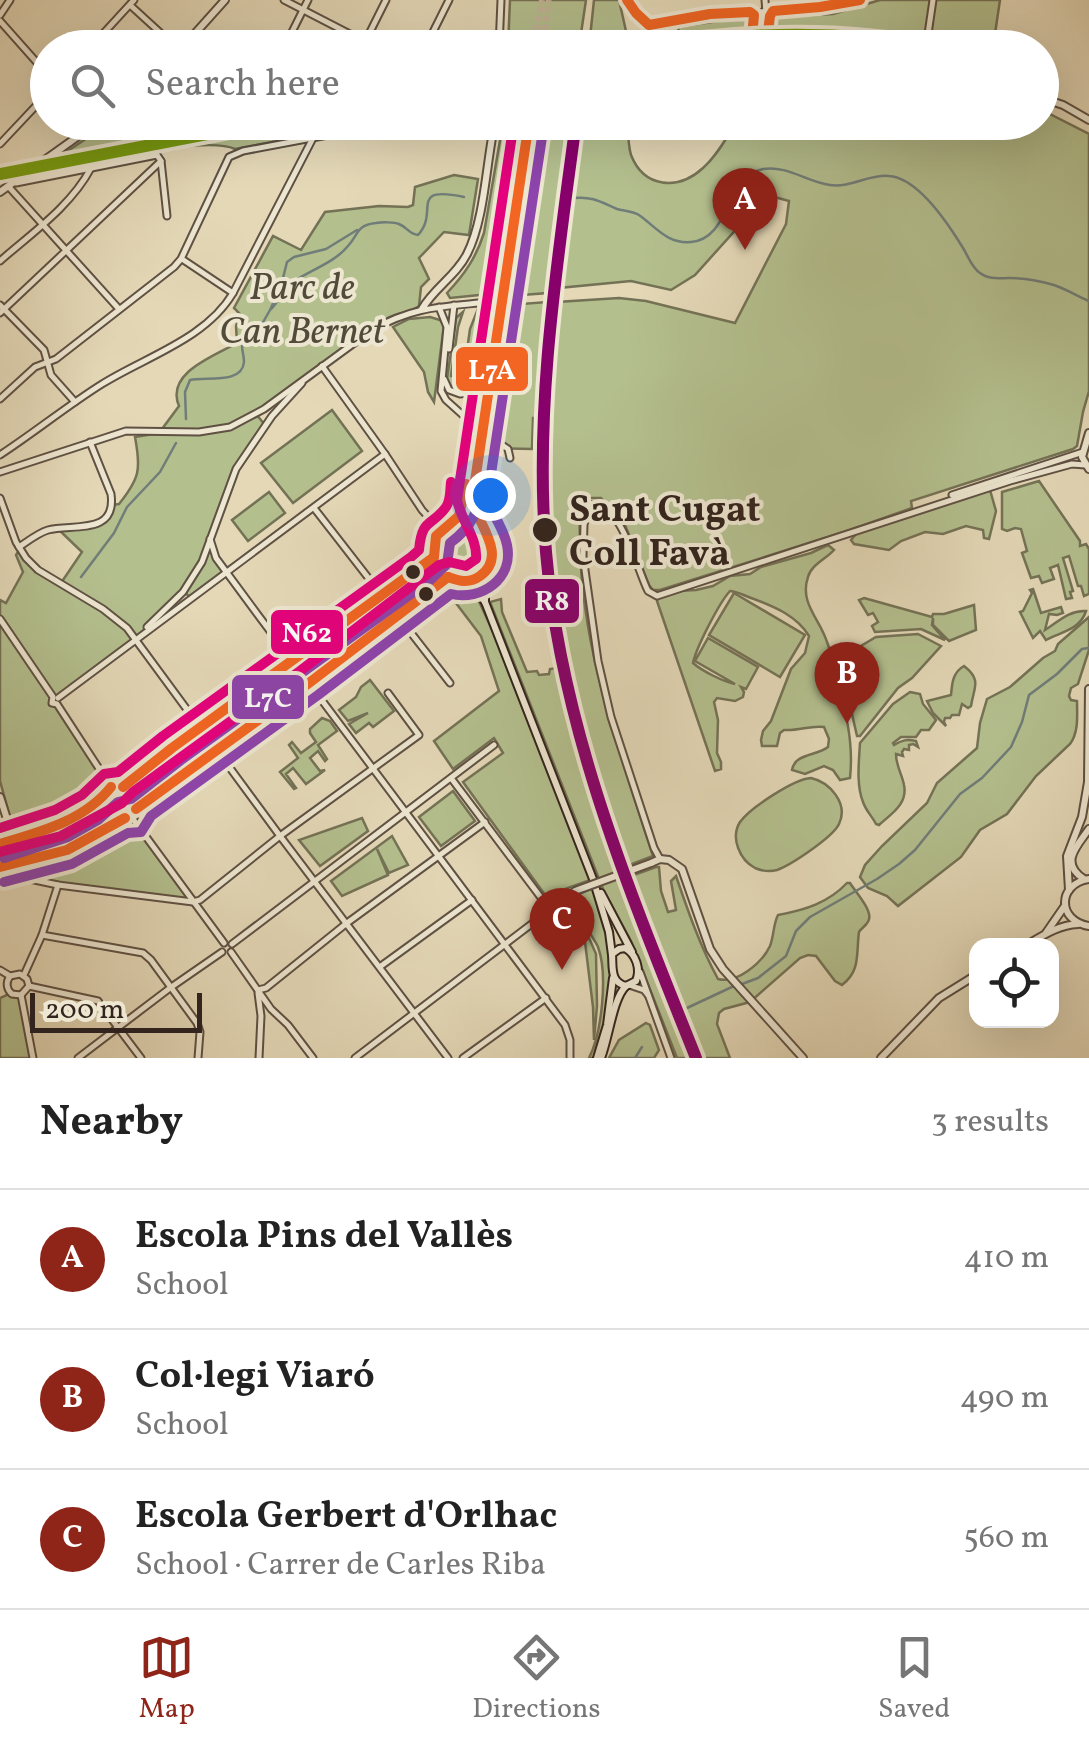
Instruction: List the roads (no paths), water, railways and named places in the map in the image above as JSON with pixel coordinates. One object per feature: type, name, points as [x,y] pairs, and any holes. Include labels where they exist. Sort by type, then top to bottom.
[{"type":"street","points":[[10,0],[0,18],[30,54]]},
{"type":"street","points":[[196,30],[225,0]]},
{"type":"street","points":[[284,0],[339,30]]},
{"type":"street","points":[[293,30],[308,0]]},
{"type":"street","points":[[371,30],[386,0]]},
{"type":"street","points":[[433,30],[449,0]]},
{"type":"street","points":[[500,30],[501,0]]},
{"type":"street","points":[[754,20],[767,13],[860,0]]},
{"type":"street","points":[[929,30],[933,0]]},
{"type":"street","points":[[627,1],[649,25],[710,14],[750,12],[754,15],[752,30]]},
{"type":"street","points":[[106,30],[132,2],[161,30]]},
{"type":"street","points":[[765,2],[768,30]]},
{"type":"street","points":[[1059,104],[1089,120]]},
{"type":"street","points":[[0,144],[30,112]]},
{"type":"street","points":[[0,192],[70,140]]},
{"type":"street","points":[[0,400],[35,367],[56,359],[181,259],[229,156],[301,140]]},
{"type":"street","points":[[16,467],[2,454],[75,402],[220,312],[234,293],[312,140]]},
{"type":"street","points":[[422,309],[456,272],[471,245],[491,140]]},
{"type":"street","points":[[454,522],[466,488],[517,140]]},
{"type":"street","points":[[490,536],[475,515],[472,502],[527,140]]},
{"type":"street","points":[[9,185],[151,155],[161,159]]},
{"type":"street","points":[[75,402],[50,374],[44,350],[1,309],[161,159]]},
{"type":"street","points":[[161,159],[167,216]]},
{"type":"street","points":[[0,261],[79,188],[91,168]]},
{"type":"street","points":[[9,185],[119,309]]},
{"type":"street","points":[[181,259],[234,293]]},
{"type":"street","points":[[1,471],[126,431],[211,431],[230,427],[262,410],[372,330],[404,314],[489,302]]},
{"type":"street","points":[[454,305],[444,380],[450,390],[464,394],[472,389],[490,327]]},
{"type":"street","points":[[439,307],[447,327],[441,391],[467,422],[466,488]]},
{"type":"street","points":[[322,366],[440,530]]},
{"type":"street","points":[[134,640],[183,592],[202,562],[236,468],[269,417],[310,375]]},
{"type":"street","points":[[280,395],[286,402]]},
{"type":"street","points":[[262,410],[263,416],[269,417]]},
{"type":"street","points":[[803,1058],[731,979],[710,949],[682,869],[660,858],[654,848],[611,717],[598,661],[583,556],[588,506],[600,504],[616,519],[648,592],[657,596],[1010,481],[1072,464],[1087,467],[1089,433]]},
{"type":"street","points":[[19,547],[50,529],[92,526],[109,513],[112,494],[90,442]]},
{"type":"street","points":[[485,602],[484,585],[494,550],[485,500],[491,452],[502,445],[508,448],[510,458]]},
{"type":"street","points":[[952,495],[1086,447]]},
{"type":"street","points":[[56,700],[386,454]]},
{"type":"street","points":[[0,498],[19,547],[38,570],[127,628],[448,1058]]},
{"type":"street","points":[[314,508],[450,683]]},
{"type":"street","points":[[482,528],[467,520],[440,530],[434,543],[434,557],[438,568],[448,577],[465,582],[485,602],[593,879],[609,932],[613,977],[599,1058]]},
{"type":"street","points":[[210,539],[216,558],[565,1025],[570,1058]]},
{"type":"street","points":[[202,562],[210,556],[216,558]]},
{"type":"street","points":[[110,789],[123,787],[434,557]]},
{"type":"street","points":[[465,582],[480,577],[488,569]]},
{"type":"street","points":[[0,868],[67,850],[129,818],[136,808],[448,577]]},
{"type":"street","points":[[0,619],[56,700],[110,789],[113,804],[184,885],[272,1009],[312,1058]]},
{"type":"street","points":[[1046,934],[1065,906],[1069,890],[1067,856],[1086,795],[1089,689]]},
{"type":"street","points":[[0,797],[25,878],[193,902],[419,735],[388,692]]},
{"type":"street","points":[[78,1058],[494,745]]},
{"type":"street","points":[[451,778],[551,911]]},
{"type":"street","points":[[123,787],[136,808]]},
{"type":"street","points":[[0,844],[78,814],[104,799],[110,789]]},
{"type":"street","points":[[258,990],[266,988],[485,822]]},
{"type":"street","points":[[1087,879],[1073,870],[1071,861],[1089,828]]},
{"type":"street","points":[[355,1058],[575,891],[660,858]]},
{"type":"street","points":[[593,879],[632,952],[670,1058]]},
{"type":"street","points":[[1069,890],[1087,879]]},
{"type":"street","points":[[24,975],[58,884]]},
{"type":"street","points":[[380,967],[472,900]]},
{"type":"street","points":[[1065,906],[1078,924]]},
{"type":"street","points":[[1039,938],[1070,924],[1089,926]]},
{"type":"street","points":[[42,935],[140,952],[199,1026],[198,1058]]},
{"type":"street","points":[[612,955],[621,948],[632,952]]},
{"type":"street","points":[[599,1058],[610,1033],[617,997],[636,981],[639,969]]},
{"type":"street","points":[[0,970],[10,976]]},
{"type":"street","points":[[12,994],[7,983],[16,973],[28,979],[29,986],[21,995]]},
{"type":"street","points":[[613,977],[618,983],[644,990],[650,997]]},
{"type":"street","points":[[881,1058],[938,998],[969,979]]},
{"type":"street","points":[[29,986],[98,1002],[141,1058]]},
{"type":"street","points":[[258,990],[259,1058]]},
{"type":"street","points":[[0,999],[21,995]]},
{"type":"street","points":[[21,995],[32,1058]]},
{"type":"street","points":[[464,1058],[546,998]]},
{"type":"waterway","points":[[574,198],[591,199],[634,213],[668,238],[691,242],[714,230],[742,183],[763,169],[780,169],[830,185],[889,176],[911,185],[932,204],[983,275],[1043,282],[1089,301]]},
{"type":"waterway","points":[[271,309],[292,283],[337,257],[365,226],[394,223],[418,235],[430,198],[447,194],[464,197]]},
{"type":"waterway","points":[[186,419],[185,392],[190,380],[230,377],[242,369],[242,345],[270,310],[287,262],[326,249],[357,230]]},
{"type":"waterway","points":[[81,577],[114,533],[127,507],[160,472],[176,443]]},
{"type":"waterway","points":[[742,984],[758,978],[786,956],[796,931],[810,917],[877,879],[915,850],[960,794],[982,778],[1011,747],[1029,695],[1088,648]]},
{"type":"waterway","points":[[687,1008],[734,986]]},
{"type":"waterway","points":[[635,1058],[642,1047]]},
{"type":"tunnel","points":[[536,30],[542,0]]},
{"type":"tunnel","points":[[545,30],[549,0]]},
{"type":"place","name":"Escola Pins del Vallès","points":[[745,250]]},
{"type":"place","name":"Sant Cugat Coll Favà","points":[[545,530]]},
{"type":"place","name":"Col·legi Viaró","points":[[847,724]]},
{"type":"place","name":"Escola Gerbert d'Orlhac","points":[[562,970]]},
{"type":"park label","name":"Parc de Can Bernet","points":[[302,308]]}]
